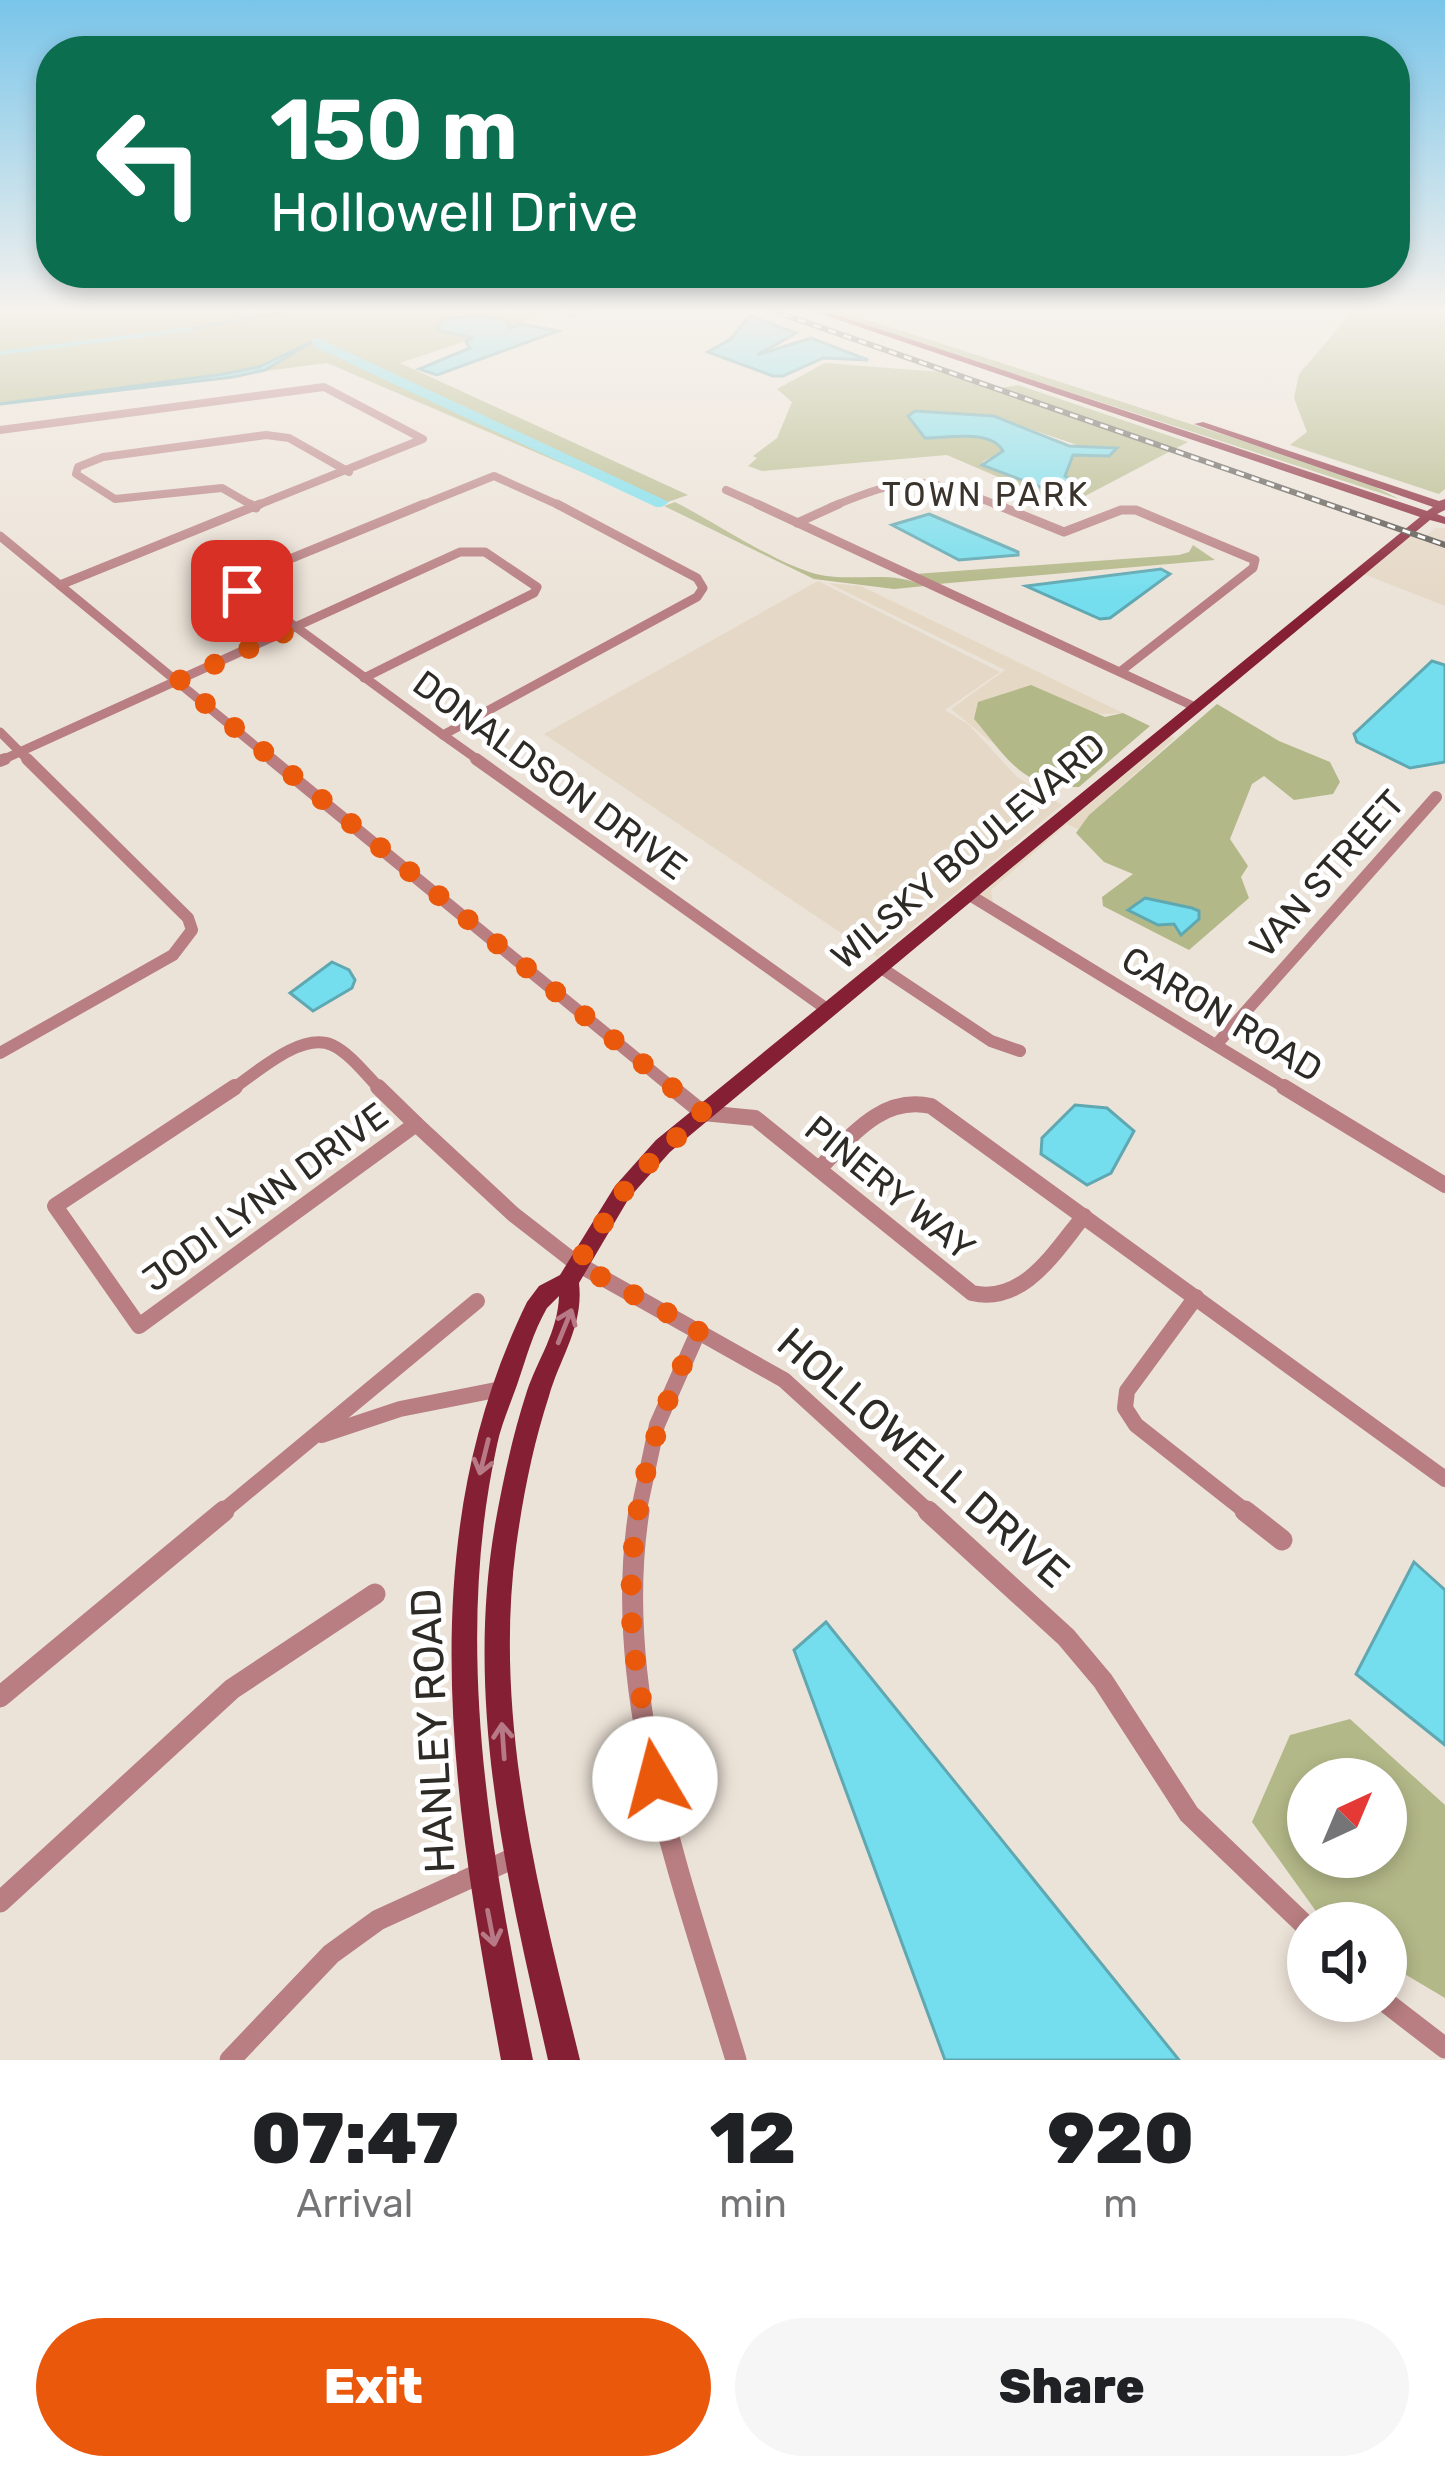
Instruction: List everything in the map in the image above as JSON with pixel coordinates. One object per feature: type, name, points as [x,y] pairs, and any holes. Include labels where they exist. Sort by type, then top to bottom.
[{"type":"main road","points":[[1098,405],[1445,521]]},
{"type":"main road","points":[[1136,405],[1444,505]]},
{"type":"main road","name":"WILSKY BOULEVARD","points":[[573,1273],[632,1179],[703,1113],[1193,706],[1444,505]]},
{"type":"main road","name":"HANLEY ROAD","points":[[517,2060],[480,1874],[461,1609],[473,1502],[501,1389],[544,1295],[573,1273]]},
{"type":"main road","name":"HANLEY ROAD","points":[[564,2060],[516,1857],[502,1747],[498,1610],[512,1496],[539,1389],[573,1307],[573,1273]]},
{"type":"street","points":[[0,430],[187,405]]},
{"type":"street","points":[[60,585],[423,440],[358,405]]},
{"type":"street","points":[[256,508],[222,488],[115,499],[76,474],[78,467],[103,457],[266,435],[289,438],[349,472]]},
{"type":"street","name":"DONALDSON DRIVE","points":[[442,735],[697,596],[704,588],[697,578],[507,478],[494,476],[253,574],[240,586],[442,735],[828,1010]]},
{"type":"street","points":[[796,523],[848,500],[925,480],[1064,532],[1121,510],[1136,511],[1256,560],[1253,568],[1121,671]]},
{"type":"street","points":[[726,490],[1193,706]]},
{"type":"street","points":[[0,536],[703,1113]]},
{"type":"street","points":[[0,761],[460,552],[484,552],[537,587],[534,593],[364,678]]},
{"type":"street","points":[[0,732],[188,918],[191,930],[187,943],[173,955],[0,1053]]},
{"type":"street","name":"VAN STREET","points":[[1216,1045],[1436,797]]},
{"type":"street","name":"CARON ROAD","points":[[968,894],[1445,1185]]},
{"type":"street","points":[[880,967],[991,1041],[1020,1051]]},
{"type":"street","name":"JODI LYNN DRIVE","points":[[324,1042],[337,1047],[416,1124],[140,1326],[55,1206],[292,1049],[324,1042]]},
{"type":"street","points":[[818,1168],[886,1106],[915,1100],[931,1106],[1445,1479]]},
{"type":"street","name":"PINERY WAY","points":[[703,1113],[755,1118],[972,1293],[988,1300],[1013,1294],[1084,1216]]},
{"type":"street","name":"HOLLOWELL DRIVE","points":[[416,1124],[573,1273],[743,1351],[784,1380],[1066,1637],[1103,1681],[1189,1814],[1287,1908]]},
{"type":"street","points":[[1196,1298],[1126,1391],[1125,1408],[1136,1425],[1282,1540]]},
{"type":"street","points":[[0,1697],[477,1301]]},
{"type":"street","points":[[699,1330],[669,1391],[648,1455],[635,1526],[631,1609],[655,1779],[736,2060]]},
{"type":"street","points":[[311,1439],[400,1409],[501,1389]]},
{"type":"street","points":[[0,1902],[232,1689],[375,1594]]},
{"type":"street","points":[[230,2060],[331,1954],[378,1920],[516,1857]]},
{"type":"street","points":[[1407,2019],[1445,2048]]},
{"type":"shaded area","points":[[1435,528],[1445,528],[1445,606],[1361,573],[1411,531],[1425,537]]},
{"type":"shaded area","points":[[818,581],[1000,672],[945,710],[969,725],[1017,777],[1062,805],[877,957],[544,734]]},
{"type":"shaded area","points":[[828,583],[861,586],[1123,713],[974,719],[997,747],[951,709],[1005,670]]},
{"type":"shaded area","points":[[1167,734],[1175,738],[1090,814],[1079,830],[1067,824],[991,890],[993,903],[977,894]]},
{"type":"green space","points":[[426,405],[492,405],[688,495],[659,505]]},
{"type":"green space","points":[[791,405],[1078,405],[1188,442],[1066,506],[947,455],[762,471],[748,466],[757,458],[753,456],[777,438]],"holes":[[[942,413],[993,416],[1109,456],[1074,455],[1065,476],[1079,487],[1062,495],[982,462],[1003,451],[989,439],[927,439],[911,418]]]},
{"type":"green space","points":[[1110,405],[1132,405],[1231,437],[1366,482],[1399,499]]},
{"type":"green space","points":[[1297,405],[1445,405],[1445,489],[1439,494],[1290,445],[1307,432]]},
{"type":"green space","points":[[675,502],[800,569],[830,576],[898,578],[925,586],[894,589],[814,579],[664,506]]},
{"type":"green space","points":[[1193,545],[1215,560],[938,584],[915,574],[1179,555]]},
{"type":"green space","points":[[1031,685],[1105,717],[1123,713],[1150,726],[1079,787],[1043,783],[1007,759],[974,719],[978,702]]},
{"type":"green space","points":[[1217,704],[1279,741],[1330,762],[1340,782],[1333,794],[1294,800],[1264,776],[1252,784],[1230,839],[1248,866],[1241,877],[1249,898],[1189,950],[1103,906],[1102,897],[1133,874],[1104,862],[1076,833],[1089,815]]},
{"type":"green space","points":[[1350,1719],[1393,1758],[1287,1758],[1287,1871],[1252,1822],[1290,1735]]},
{"type":"green space","points":[[1407,1771],[1445,1805],[1445,1998],[1407,1975],[1407,1902],[1309,1902],[1292,1878],[1407,1878]]},
{"type":"water","points":[[915,411],[994,416],[1069,446],[1117,448],[1109,456],[1073,455],[1065,476],[1080,485],[1062,495],[982,465],[1003,451],[989,440],[925,438],[908,416]]},
{"type":"water","points":[[929,514],[1018,555],[959,560],[892,525]]},
{"type":"water","points":[[1161,569],[1170,574],[1110,618],[1100,619],[1026,586]]},
{"type":"water","points":[[1432,661],[1445,665],[1445,762],[1410,768],[1357,742],[1354,734]]},
{"type":"water","points":[[1145,898],[1192,908],[1199,911],[1199,919],[1181,935],[1174,924],[1158,925],[1128,910]]},
{"type":"water","points":[[332,962],[349,970],[355,980],[352,988],[313,1011],[290,993]]},
{"type":"water","points":[[1075,1105],[1107,1108],[1134,1131],[1111,1173],[1087,1185],[1041,1154],[1042,1138]]},
{"type":"water","points":[[1414,1562],[1445,1590],[1445,1745],[1356,1674]]},
{"type":"water","points":[[826,1622],[1179,2060],[945,2060],[794,1650]]},
{"type":"waterway","points":[[446,405],[659,505],[664,502],[455,405]]},
{"type":"railway","points":[[1044,405],[1445,545]]},
{"type":"district","name":"TOWN PARK","points":[[986,494]]},
{"type":"route","points":[[242,591],[294,628],[178,681],[703,1113],[632,1179],[577,1264],[699,1330],[669,1391],[648,1455],[635,1526],[631,1609],[655,1779]]}]
